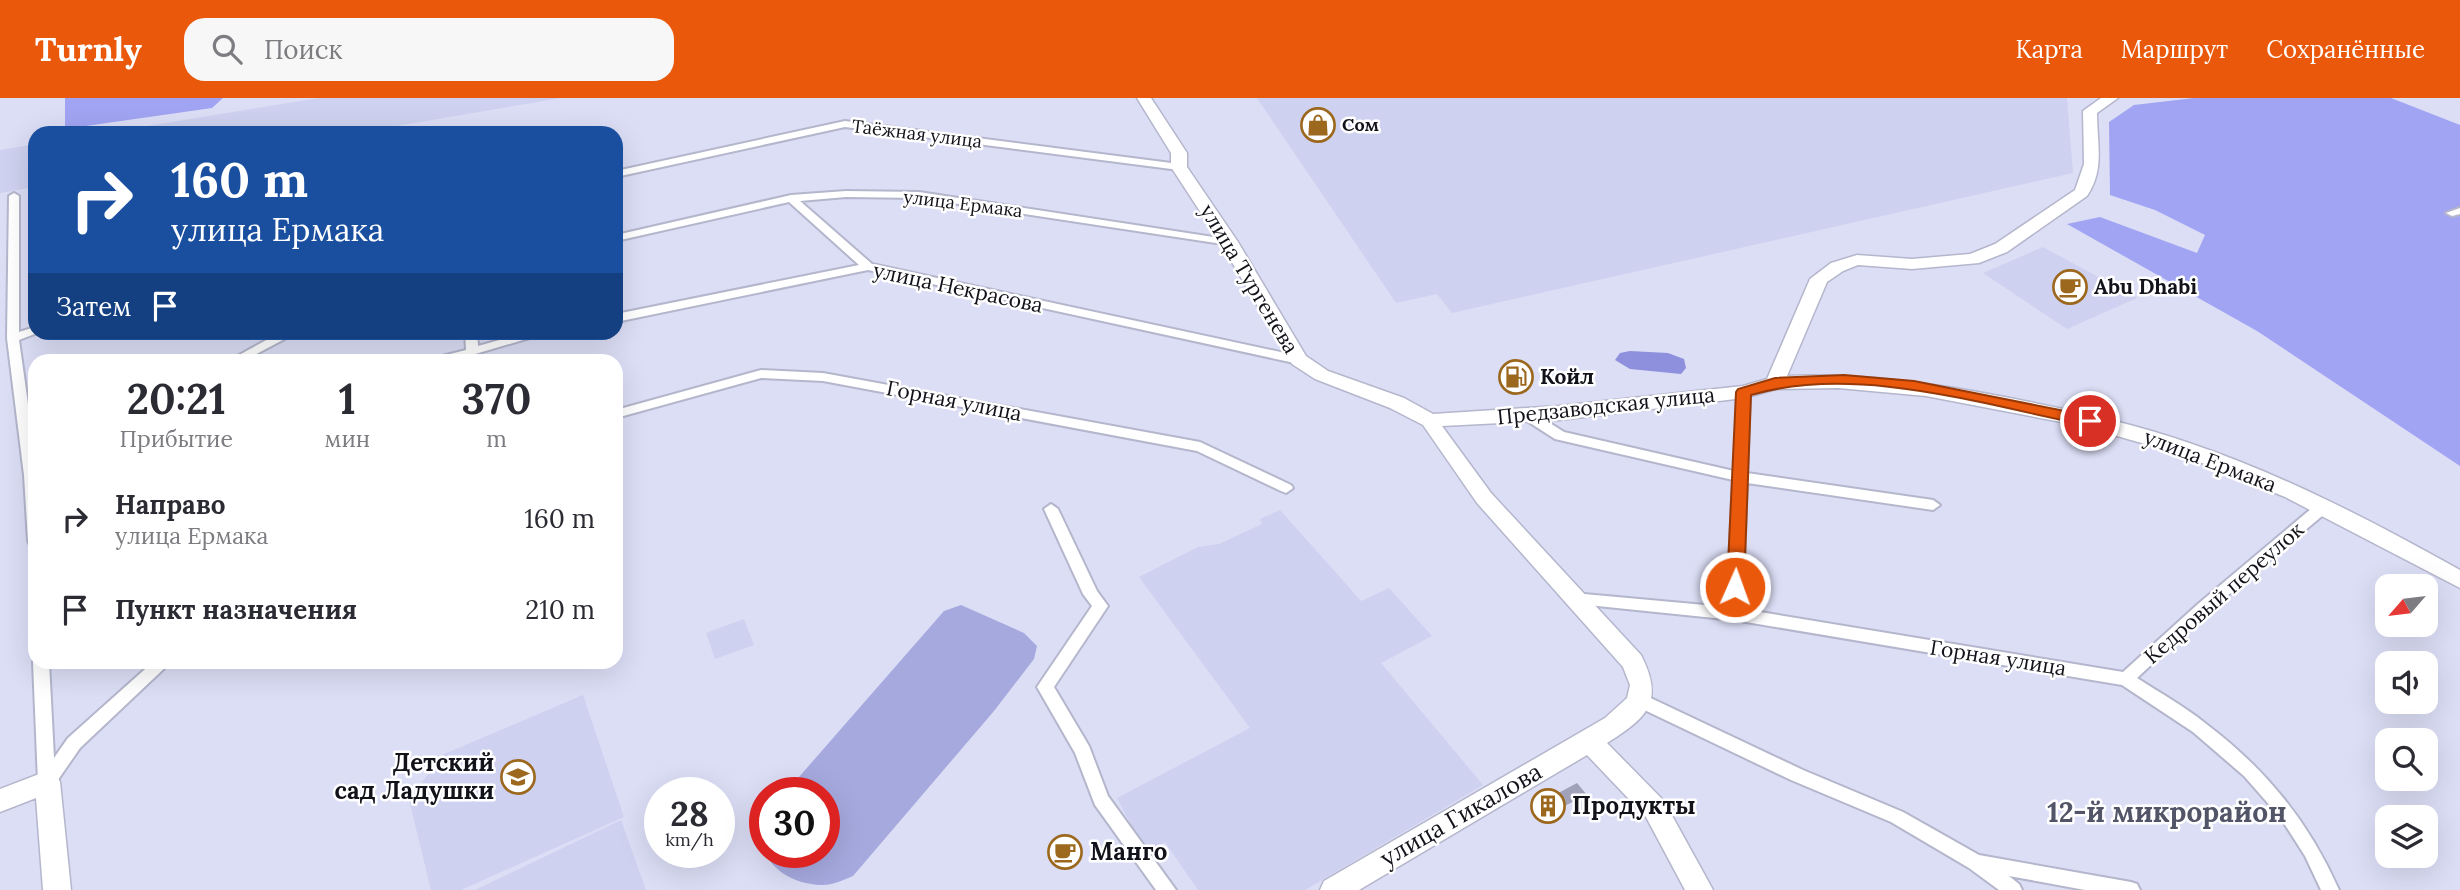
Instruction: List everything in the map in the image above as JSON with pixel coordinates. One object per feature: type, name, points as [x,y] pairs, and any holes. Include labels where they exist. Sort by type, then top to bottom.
[{"type":"main road","points":[[1775,383],[1819,279],[1837,267],[1857,260],[1912,264],[1973,259],[2001,248],[2081,193],[2089,184],[2093,153],[2090,111],[2111,98]]},
{"type":"main road","name":"улица Тургенева","points":[[1147,102],[1179,153],[1179,167],[1230,242],[1299,360],[1333,380],[1399,404],[1432,422]]},
{"type":"main road","name":"улица Ермака","points":[[1775,383],[1844,380],[1914,386],[2116,427],[2189,450],[2323,507],[2373,531],[2460,580]]},
{"type":"main road","name":"Предзаводская улица","points":[[1432,422],[1438,419],[1529,416],[1744,392],[1775,383]]},
{"type":"main road","points":[[1432,422],[1433,429],[1484,498],[1633,662],[1642,686],[1640,700]]},
{"type":"main road","name":"улица Гикалова","points":[[1334,890],[1589,741],[1627,716],[1640,700]]},
{"type":"main road","points":[[1589,741],[1655,809],[1699,890]]},
{"type":"main road","points":[[0,801],[47,782],[57,890]]},
{"type":"street","name":"Таёжная улица","points":[[623,172],[845,124],[1179,167]]},
{"type":"street","name":"улица Ермака","points":[[623,236],[791,198],[846,194],[919,195],[1230,242]]},
{"type":"street","points":[[14,196],[13,338],[28,440]]},
{"type":"street","points":[[791,198],[868,267]]},
{"type":"street","name":"улица Некрасова","points":[[623,317],[868,267],[1299,360]]},
{"type":"street","points":[[13,338],[28,333]]},
{"type":"street","points":[[248,354],[276,340]]},
{"type":"street","points":[[471,340],[472,352]]},
{"type":"street","points":[[464,354],[515,340]]},
{"type":"street","name":"Горная улица","points":[[623,412],[761,374],[823,377],[1200,447],[1286,488]]},
{"type":"street","points":[[1734,614],[1744,392]]},
{"type":"street","points":[[1529,416],[1560,436],[1740,477],[1933,505]]},
{"type":"street","name":"Кедровый переулок","points":[[2126,679],[2203,608],[2323,507]]},
{"type":"street","points":[[1051,509],[1091,594],[1100,606],[1045,687],[1083,751],[1101,800],[1167,890]]},
{"type":"street","name":"Горная улица","points":[[1573,599],[1734,614],[2126,679],[2199,727],[2250,771],[2286,812],[2311,850],[2330,890]]},
{"type":"street","points":[[41,669],[47,782]]},
{"type":"street","points":[[47,782],[75,743],[155,669]]},
{"type":"street","points":[[1640,700],[1797,775],[1897,817],[1975,862],[2013,890]]},
{"type":"street","points":[[1975,862],[2131,890]]},
{"type":"shaded area","points":[[65,98],[223,98],[212,108],[86,126],[65,126]]},
{"type":"shaded area","points":[[319,98],[561,98],[396,126],[147,126]]},
{"type":"shaded area","points":[[1257,98],[2067,98],[2073,173],[1452,313],[1437,294],[1396,303]]},
{"type":"shaded area","points":[[2194,98],[2391,98],[2460,125],[2460,466],[2257,331],[2067,224],[2100,217],[2197,253],[2205,235],[2155,210],[2110,195],[2109,122],[2134,105]]},
{"type":"shaded area","points":[[28,145],[28,188],[0,193],[0,150]]},
{"type":"shaded area","points":[[2043,247],[2137,298],[2067,329],[1983,273]]},
{"type":"shaded area","points":[[1620,353],[1668,353],[1684,359],[1686,368],[1681,374],[1630,369],[1615,360]]},
{"type":"shaded area","points":[[1280,510],[1361,601],[1389,588],[1432,636],[1381,663],[1483,785],[1305,890],[1198,890],[1165,842],[1146,853],[1117,798],[1250,728],[1139,577],[1198,547],[1219,544],[1262,524],[1260,519]]},
{"type":"shaded area","points":[[961,605],[1024,633],[1037,646],[1034,659],[994,711],[853,876],[822,885],[795,880],[776,868],[840,868],[840,777],[799,777],[944,611]]},
{"type":"shaded area","points":[[744,619],[754,645],[715,659],[706,633]]},
{"type":"shaded area","name":"Детский сад Ладушки","points":[[583,695],[624,817],[461,890],[431,890],[409,800],[442,755]]},
{"type":"shaded area","points":[[621,820],[646,890],[475,890]]},
{"type":"building","points":[[1577,783],[1587,795],[1544,816],[1536,805]]},
{"type":"place","name":"Сом","points":[[1318,125]]},
{"type":"place","name":"Abu Dhabi","points":[[2070,287]]},
{"type":"place","name":"Койл","points":[[1516,377]]},
{"type":"place","name":"Детский сад Ладушки","points":[[518,777]]},
{"type":"place","name":"Продукты","points":[[1548,806]]},
{"type":"place","name":"Манго","points":[[1065,852]]},
{"type":"district","name":"12-й микрорайон","points":[[2167,812]]},
{"type":"route","points":[[1735,587],[1744,392],[1775,383],[1844,380],[1914,386],[2090,421]]}]
